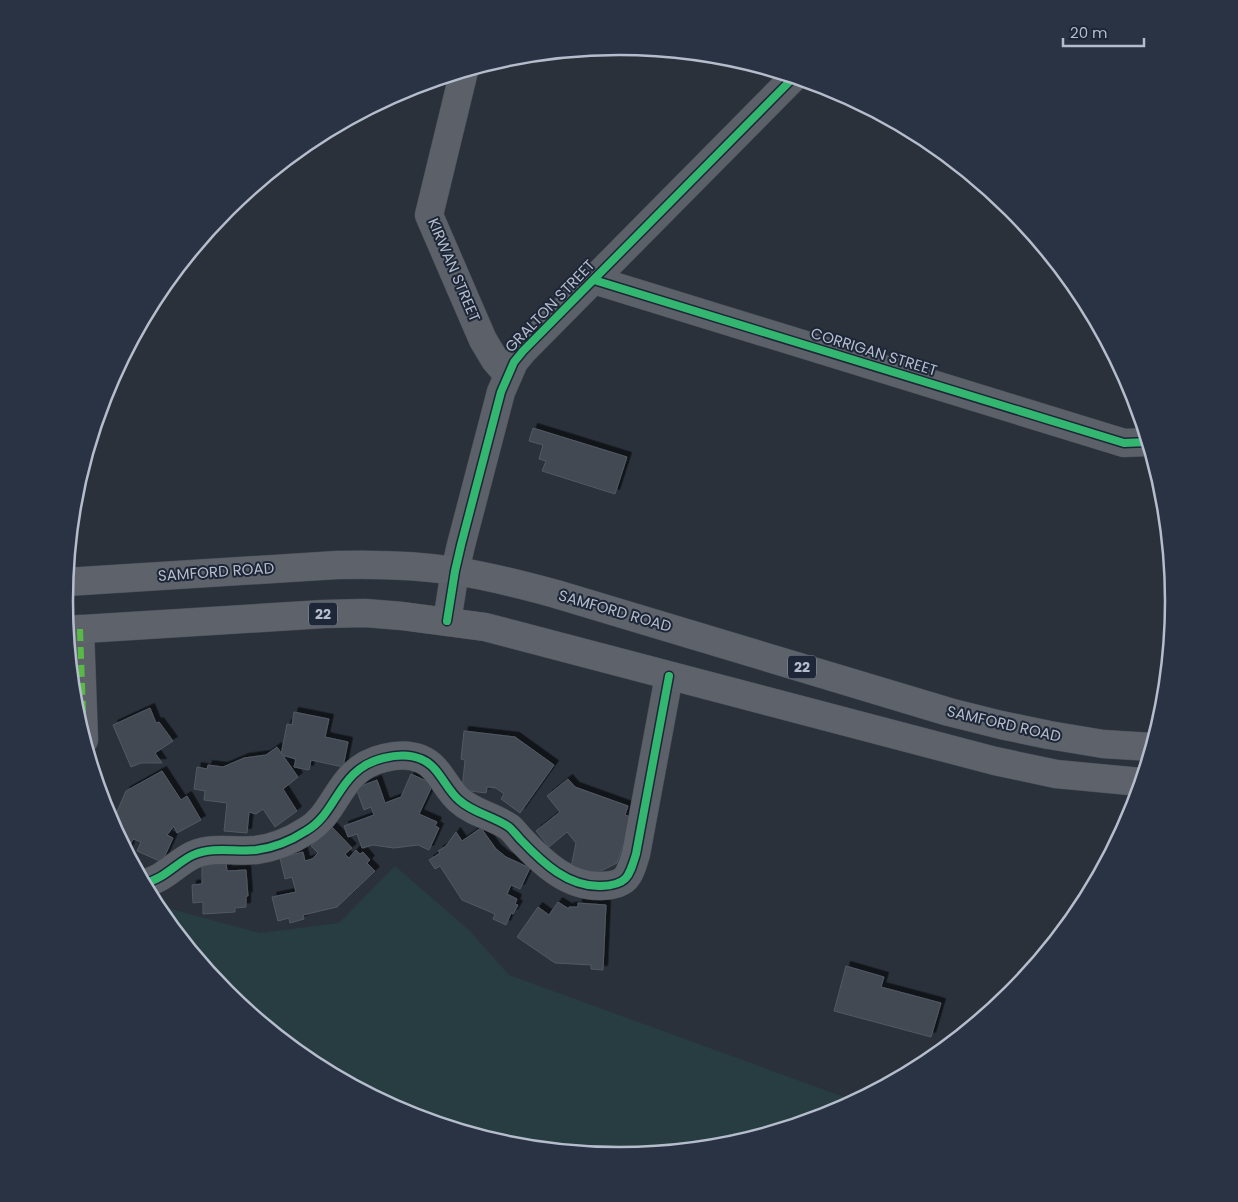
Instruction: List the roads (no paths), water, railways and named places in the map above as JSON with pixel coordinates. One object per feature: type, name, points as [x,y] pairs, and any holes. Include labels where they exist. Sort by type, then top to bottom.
[{"type":"main road","name":"SAMFORD ROAD","points":[[74,582],[337,565],[380,564],[455,571],[499,579],[583,602],[949,712],[1001,725],[1103,744],[1145,747]]},
{"type":"main road","name":"22","points":[[74,630],[365,613],[485,627],[995,761],[1056,774],[1134,781]]},
{"type":"street","name":"KIRWAN STREET","points":[[462,79],[429,215],[484,340],[495,360],[508,375]]},
{"type":"street","name":"GRALTON STREET","points":[[447,622],[455,571],[490,429],[500,392],[514,362],[789,82]]},
{"type":"street","name":"CORRIGAN STREET","points":[[594,280],[1124,443],[1141,442]]},
{"type":"street","points":[[74,630],[77,664]]},
{"type":"street","points":[[150,881],[162,876],[192,856],[206,851],[256,850],[270,847],[307,831],[328,810],[348,778],[361,768],[374,760],[392,756],[407,756],[422,759],[434,768],[451,793],[460,802],[499,820],[511,828],[545,864],[558,873],[573,881],[585,884],[612,885],[623,882],[630,874],[636,854],[669,676]]}]
